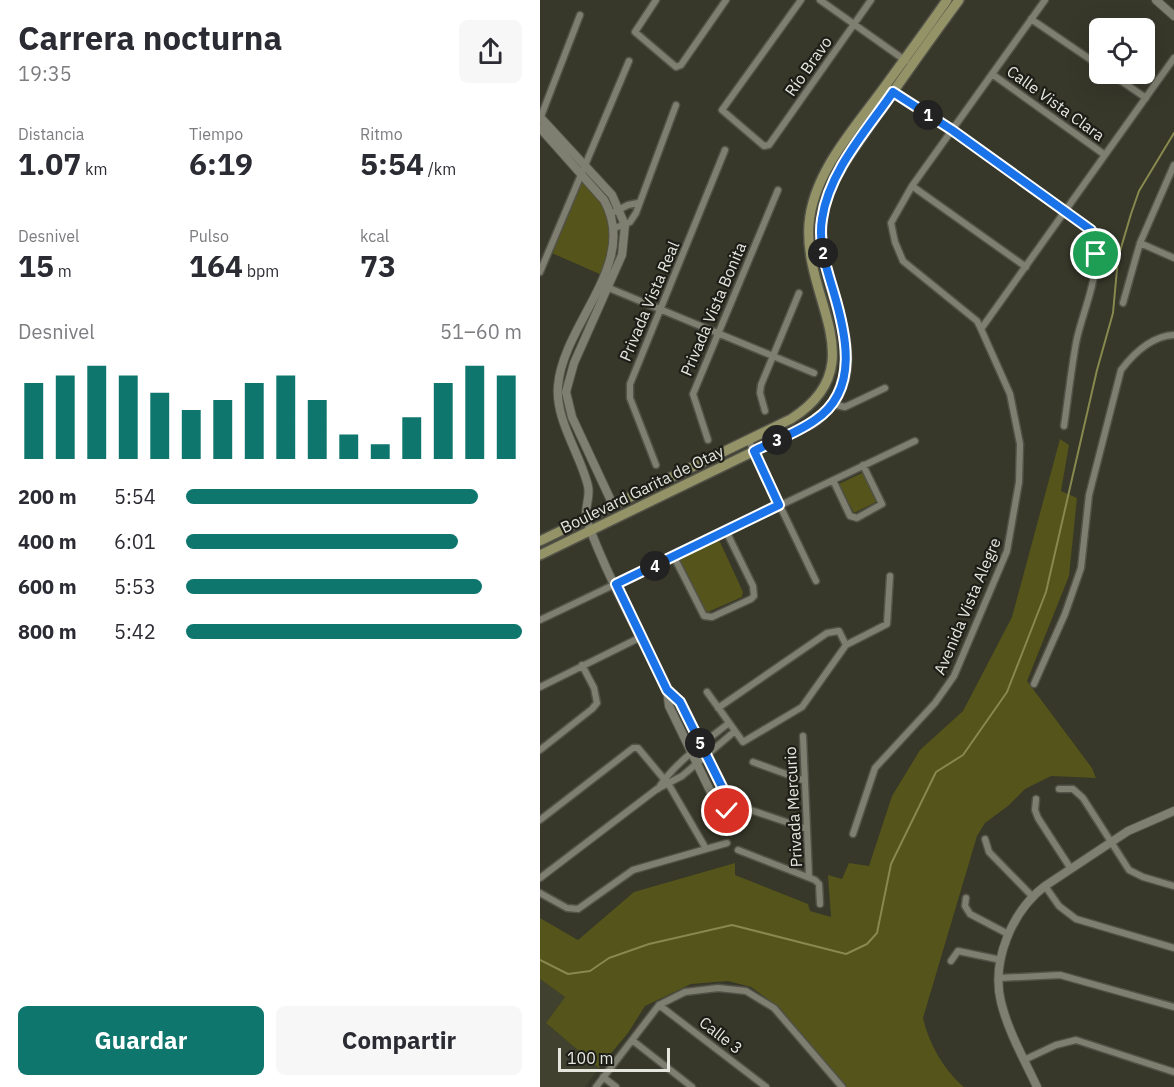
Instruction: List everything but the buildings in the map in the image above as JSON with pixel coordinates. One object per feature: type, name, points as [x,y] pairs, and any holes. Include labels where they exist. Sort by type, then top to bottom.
[{"type":"main road","name":"Boulevard Garita de Otay","points":[[540,541],[791,419],[815,403],[832,374],[832,342],[810,257],[809,221],[816,194],[826,172],[908,62],[947,0]]},
{"type":"main road","name":"Boulevard Garita de Otay","points":[[908,62],[959,0]]},
{"type":"main road","name":"Boulevard Garita de Otay","points":[[540,555],[814,422],[832,404],[843,382],[847,348],[821,246],[824,208],[839,171],[889,89]]},
{"type":"street","points":[[656,0],[634,30],[678,67],[726,0]]},
{"type":"street","name":"Río Bravo","points":[[801,0],[722,110],[766,146],[872,0]]},
{"type":"street","points":[[820,0],[908,62]]},
{"type":"street","points":[[1026,267],[912,186],[1045,0]]},
{"type":"street","points":[[1156,0],[1174,16]]},
{"type":"street","points":[[580,15],[540,118],[585,165],[620,208],[626,225],[622,255],[574,363],[566,392],[568,404],[599,481],[613,506]]},
{"type":"street","points":[[1031,19],[1089,59]]},
{"type":"street","points":[[981,329],[1174,58]]},
{"type":"street","points":[[540,273],[629,61]]},
{"type":"street","name":"Calle Vista Clara","points":[[992,74],[1105,154]]},
{"type":"street","points":[[1126,84],[1146,98]]},
{"type":"street","points":[[889,89],[952,130],[1091,230],[1096,254],[1094,278],[1076,341],[1064,426]]},
{"type":"street","points":[[615,228],[626,225],[633,219],[676,105]]},
{"type":"street","points":[[540,128],[604,200],[612,213],[615,228],[614,251],[565,359],[558,386],[559,401],[588,486],[586,519],[667,690],[669,706],[714,799],[722,812],[727,811],[730,803]]},
{"type":"street","name":"Privada Vista Real","points":[[656,465],[629,391],[725,150]]},
{"type":"street","points":[[1123,303],[1140,243],[1174,165]]},
{"type":"street","name":"Avenida Vista Alegre","points":[[853,834],[875,768],[935,703],[954,676],[1007,550],[1019,482],[1020,444],[1010,394],[977,321],[903,261],[895,242],[891,222],[912,186]]},
{"type":"street","name":"Privada Vista Bonita","points":[[708,440],[693,394],[778,190]]},
{"type":"street","points":[[612,213],[638,203]]},
{"type":"street","points":[[1140,243],[1174,258]]},
{"type":"street","points":[[599,283],[814,373]]},
{"type":"street","points":[[765,411],[760,393],[799,293]]},
{"type":"street","points":[[1034,684],[1065,614],[1081,568],[1089,495],[1121,370],[1132,355],[1154,340],[1174,335]]},
{"type":"street","points":[[565,359],[574,363]]},
{"type":"street","points":[[832,404],[845,407],[885,388]]},
{"type":"street","points":[[748,439],[816,580]]},
{"type":"street","points":[[540,620],[915,441]]},
{"type":"street","points":[[833,480],[850,516],[857,518],[882,504],[863,465]]},
{"type":"street","points":[[588,486],[599,481]]},
{"type":"street","points":[[674,557],[704,616],[712,617],[751,599],[754,596],[753,586],[726,531]]},
{"type":"street","points":[[707,692],[741,740],[750,740],[802,707],[846,645],[887,624],[890,576]]},
{"type":"street","points":[[718,708],[827,633],[839,631],[846,645]]},
{"type":"street","points":[[540,687],[641,637]]},
{"type":"street","points":[[540,750],[597,703],[594,688],[582,666]]},
{"type":"street","points":[[667,690],[680,702],[730,803],[807,829]]},
{"type":"street","points":[[657,789],[665,778],[701,744],[729,723]]},
{"type":"street","points":[[540,878],[657,789],[669,784],[697,763],[705,753],[735,731]]},
{"type":"street","name":"Privada Mercurio","points":[[803,736],[809,876]]},
{"type":"street","points":[[540,819],[636,747],[642,749],[665,778],[705,847]]},
{"type":"street","points":[[753,762],[805,781]]},
{"type":"street","points":[[1059,789],[1068,788],[1079,793],[1129,870],[1135,875],[1174,886]]},
{"type":"street","points":[[714,799],[725,793]]},
{"type":"street","points":[[1036,799],[1035,810],[1038,818],[1071,869]]},
{"type":"street","points":[[1037,1087],[1003,1010],[999,978],[1008,934],[1032,896],[1045,886],[1144,822],[1174,811]]},
{"type":"street","points":[[985,839],[988,852],[1032,896]]},
{"type":"street","points":[[540,893],[572,910],[578,909],[633,870],[705,847],[727,843]]},
{"type":"street","points":[[738,850],[809,876],[818,882],[820,904]]},
{"type":"street","points":[[1045,886],[1059,906],[1076,919],[1174,948]]},
{"type":"street","points":[[966,898],[965,906],[970,914],[1008,934]]},
{"type":"street","points":[[951,961],[958,951],[1001,960]]},
{"type":"street","points":[[999,978],[1060,975],[1174,1007]]},
{"type":"street","points":[[596,1087],[659,1005],[673,996],[700,989],[746,991],[774,1008],[842,1087]]},
{"type":"street","name":"Calle 3","points":[[659,1005],[766,1087]]},
{"type":"street","points":[[632,1040],[692,1087]]},
{"type":"street","points":[[1024,1060],[1056,1045],[1076,1040],[1174,1072]]},
{"type":"street","points":[[603,1077],[616,1087]]},
{"type":"shaded area","points":[[582,174],[594,187],[615,228],[602,275],[547,251]]},
{"type":"shaded area","points":[[1060,439],[1069,445],[1061,491],[1077,498],[1069,576],[1027,681],[1092,768],[1096,778],[1051,776],[1025,789],[1008,806],[985,823],[977,836],[923,1018],[938,1056],[964,1087],[844,1087],[780,1008],[751,987],[728,981],[691,984],[645,1006],[628,1033],[599,1068],[546,1023],[565,997],[540,979],[540,918],[578,940],[634,892],[735,863],[735,875],[808,904],[810,911],[831,917],[828,875],[842,879],[849,863],[869,866],[892,796],[920,750],[963,711],[1012,617]]},
{"type":"shaded area","points":[[864,472],[878,501],[854,513],[839,484]]},
{"type":"shaded area","points":[[717,540],[743,592],[742,597],[708,612],[704,610],[680,561],[682,557]]},
{"type":"shaded area","points":[[540,979],[565,997],[546,1023],[599,1068],[585,1087],[540,1087]]},
{"type":"waterway","points":[[540,960],[568,974],[590,971],[609,958],[649,944],[732,925],[846,954],[867,944],[877,933],[891,864],[936,772],[963,755],[1007,692],[1046,592],[1097,370],[1113,313],[1118,258],[1139,191],[1174,133]]},
{"type":"route","points":[[727,811],[730,803],[680,702],[667,690],[616,584],[779,505],[754,451],[814,422],[828,410],[843,382],[847,368],[844,331],[821,246],[824,208],[839,171],[893,92],[952,130],[1091,230],[1096,254]]}]
